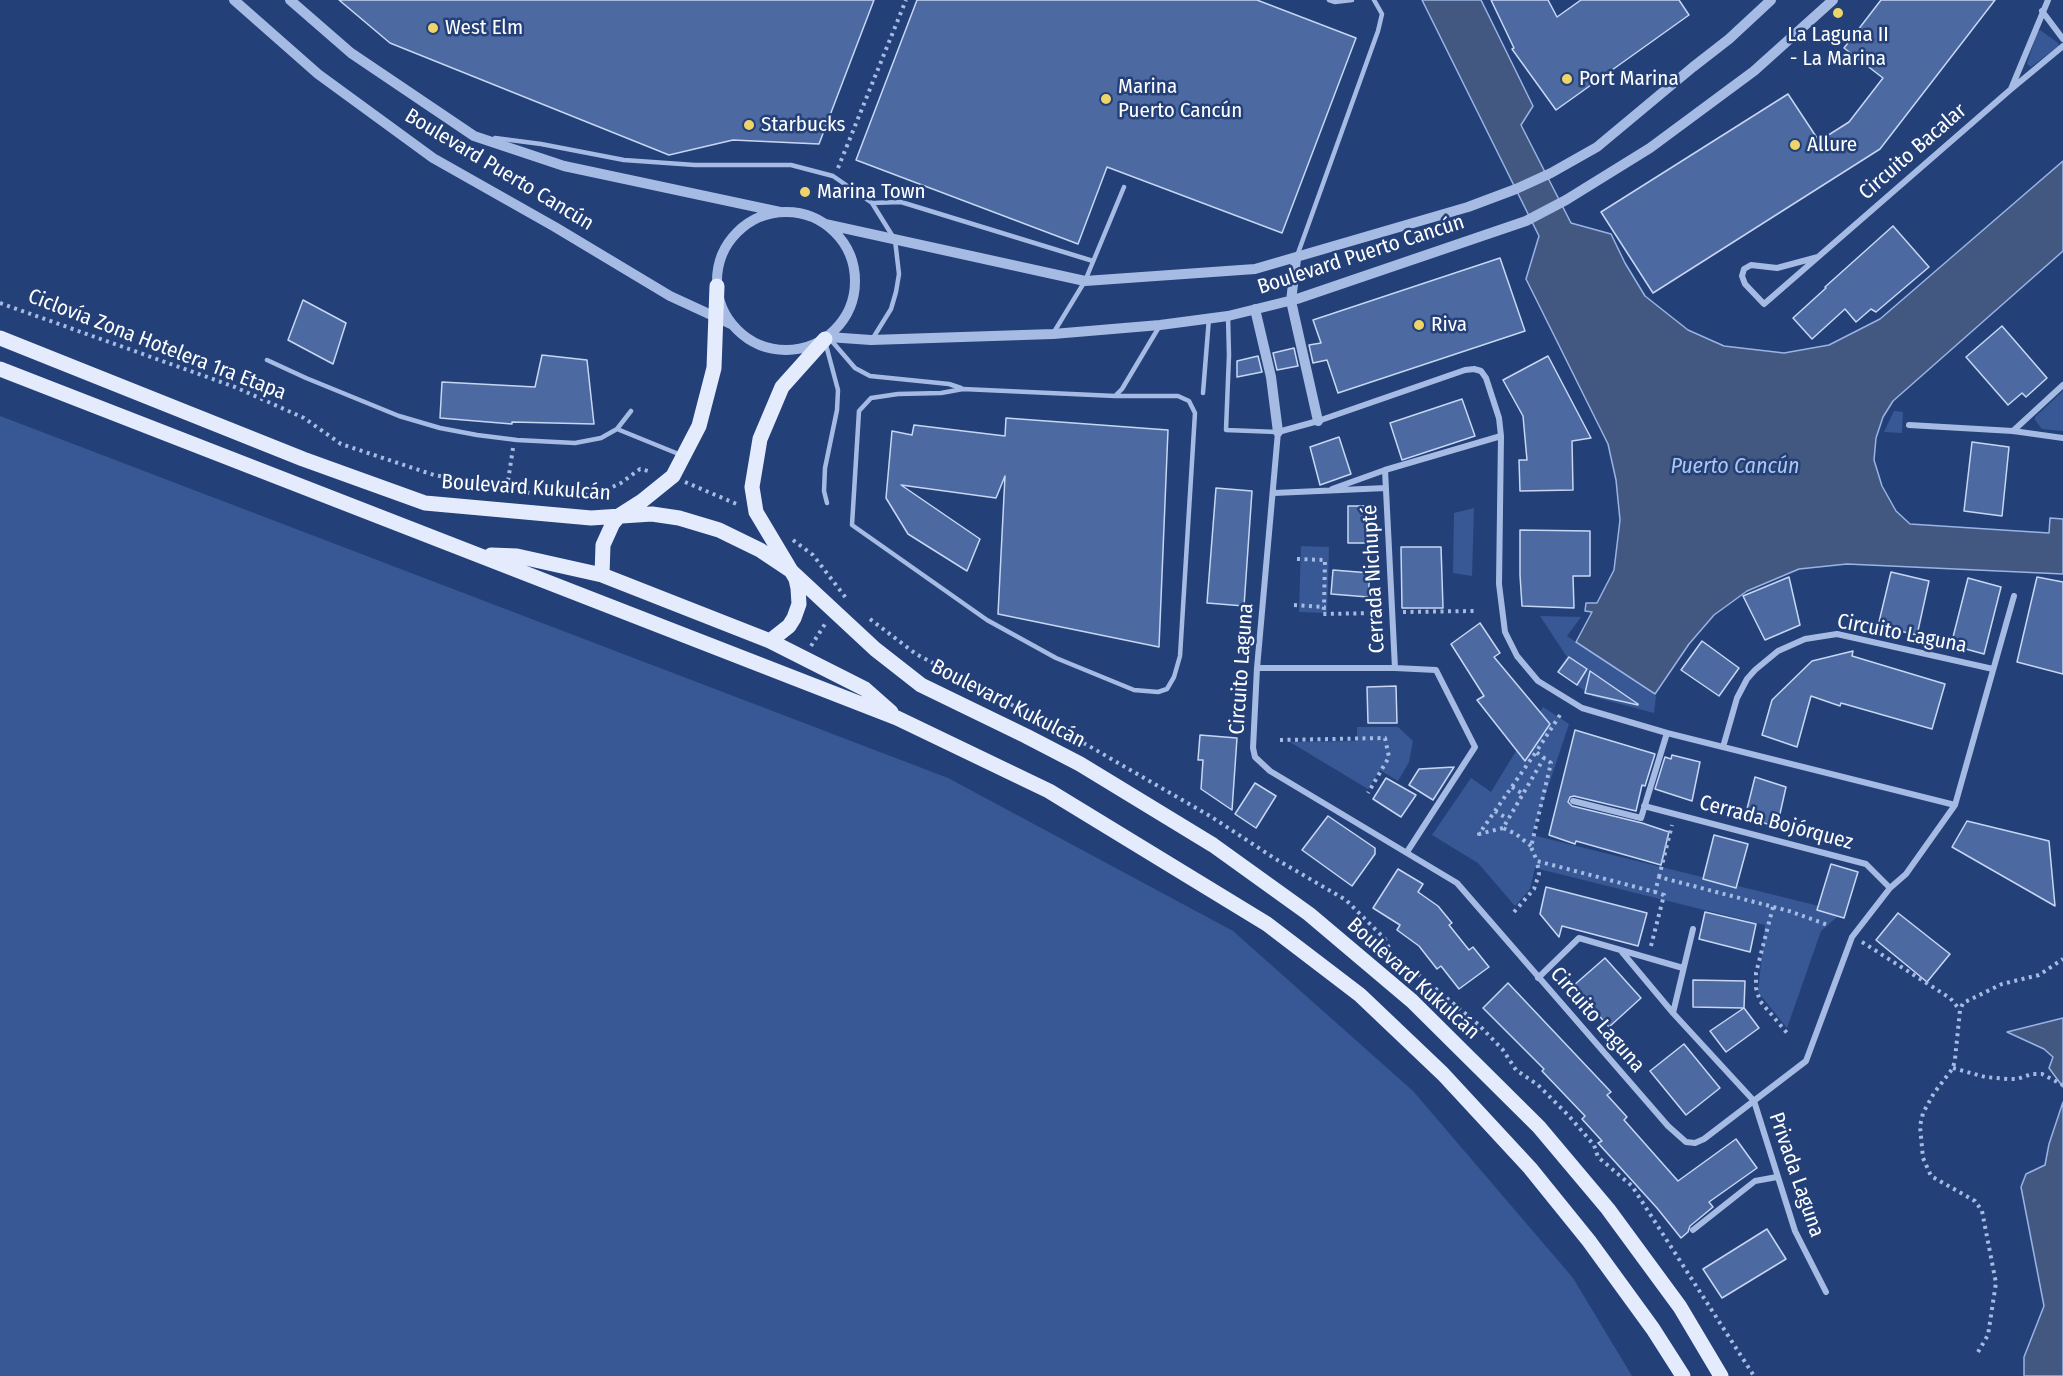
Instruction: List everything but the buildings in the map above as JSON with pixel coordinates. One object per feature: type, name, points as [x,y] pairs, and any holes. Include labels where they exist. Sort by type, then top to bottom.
[{"type":"main road","points":[[602,575],[603,545],[613,523],[620,515],[673,476],[685,457],[699,426],[714,368],[717,286]]},
{"type":"main road","name":"Boulevard Kukulcán","points":[[0,338],[303,459],[425,503],[591,518],[651,514],[697,523],[740,540],[790,570],[875,649],[921,685],[1026,735],[1080,764],[1213,845],[1309,914],[1412,1001],[1539,1127],[1608,1209],[1680,1307],[1721,1376]]},
{"type":"main road","points":[[770,641],[789,626],[799,604],[798,588],[790,570],[756,512],[752,486],[760,439],[782,387],[826,338]]},
{"type":"main road","points":[[0,369],[897,718],[1049,791],[1267,924],[1360,995],[1443,1074],[1530,1168],[1589,1241],[1653,1329],[1683,1376]]},
{"type":"main road","points":[[476,554],[517,556],[602,575],[770,641],[865,689],[884,703],[897,718]]},
{"type":"street","name":"Boulevard Puerto Cancún","points":[[234,0],[318,74],[433,158],[670,296],[733,325]]},
{"type":"street","name":"Boulevard Puerto Cancún","points":[[290,0],[351,53],[474,135],[564,166],[780,212]]},
{"type":"street","name":"Boulevard Puerto Cancún","points":[[825,224],[1085,281],[1255,269],[1296,259],[1468,207],[1551,173],[1597,147],[1729,39],[1771,0]]},
{"type":"street","name":"Boulevard Puerto Cancún","points":[[826,338],[872,340],[1053,334],[1160,325],[1228,316],[1291,301],[1526,221],[1566,200],[1650,148],[1754,71],[1833,0]]},
{"type":"street","name":"Circuito Bacalar","points":[[1818,257],[1777,268],[1751,265],[1744,269],[1742,276],[1745,284],[1764,304],[2010,90],[2048,0]]},
{"type":"street","points":[[2042,11],[2063,39]]},
{"type":"street","points":[[2010,90],[2063,46]]},
{"type":"street","points":[[780,212],[804,214],[825,224],[841,239],[852,259],[855,280],[853,302],[843,321],[826,338],[807,348],[788,351],[769,348],[751,341],[733,325],[722,307],[717,286],[719,264],[727,245],[741,228],[759,217],[780,212]]},
{"type":"street","points":[[1296,259],[1291,301],[1318,421]]},
{"type":"street","points":[[1256,309],[1271,377],[1278,432],[1318,421],[1465,370],[1481,371],[1486,378],[1499,418],[1501,436],[1499,584],[1501,614],[1510,645],[1538,681],[1582,708],[1667,733],[1955,805]]},
{"type":"street","points":[[2013,431],[2063,385]]},
{"type":"street","points":[[1910,425],[2013,431],[2063,438]]},
{"type":"street","name":"Circuito Laguna","points":[[1278,432],[1257,668],[1253,748],[1255,757],[1270,771],[1457,883],[1668,1126],[1686,1142],[1695,1143],[1704,1139],[1806,1061],[1852,937],[1890,888],[1906,873],[1955,805],[2014,597]]},
{"type":"street","name":"Cerrada Nichupté","points":[[1332,489],[1385,470],[1501,436]]},
{"type":"street","name":"Cerrada Nichupté","points":[[1385,470],[1395,668]]},
{"type":"street","name":"Cerrada Nichupté","points":[[1274,493],[1386,488]]},
{"type":"street","name":"Circuito Laguna","points":[[1723,747],[1737,698],[1747,679],[1778,651],[1805,639],[1837,634],[1993,669]]},
{"type":"street","name":"Cerrada Nichupté","points":[[1257,668],[1436,670],[1475,747],[1407,852]]},
{"type":"street","points":[[1573,801],[1641,818],[1667,733]]},
{"type":"street","name":"Cerrada Bojórquez","points":[[1644,806],[1866,864],[1890,888]]},
{"type":"street","points":[[1673,1013],[1693,929]]},
{"type":"street","points":[[1538,978],[1579,938],[1683,968]]},
{"type":"street","points":[[1622,952],[1673,1013],[1754,1101]]},
{"type":"street","name":"Privada Laguna","points":[[1754,1101],[1795,1232],[1826,1292]]},
{"type":"street","points":[[1693,1230],[1755,1181],[1777,1177]]},
{"type":"lane","points":[[1329,0],[1335,2],[1352,0]]},
{"type":"lane","points":[[1296,259],[1378,31],[1382,14],[1374,0]]},
{"type":"lane","points":[[474,135],[541,144],[624,160],[695,165],[791,165],[835,177],[872,203],[895,240],[899,274],[896,292],[883,324],[872,340]]},
{"type":"lane","points":[[1053,334],[1085,281],[1124,187]]},
{"type":"lane","points":[[872,203],[901,202],[1093,261]]},
{"type":"lane","points":[[1228,316],[1226,430],[1278,432]]},
{"type":"lane","points":[[1203,393],[1209,318]]},
{"type":"lane","points":[[1115,396],[1122,389],[1160,325]]},
{"type":"lane","points":[[826,338],[855,368],[870,376],[949,384],[963,388],[1115,396],[1178,396],[1189,401],[1195,414],[1180,656],[1174,677],[1167,689],[1158,692],[1134,690],[1056,658],[987,620],[852,525],[859,411],[871,398],[898,394],[941,393],[963,388]]},
{"type":"lane","points":[[826,338],[838,390],[837,410],[825,468],[824,491],[827,503]]},
{"type":"lane","points":[[267,360],[315,382],[411,419],[456,432],[514,440],[575,443],[601,438],[617,429],[632,411]]},
{"type":"lane","points":[[617,429],[685,457]]},
{"type":"path","points":[[835,177],[906,0]]},
{"type":"path","name":"Ciclovía Zona Hotelera 1ra Etapa","points":[[0,303],[236,387],[304,418],[340,444],[434,475],[545,496]]},
{"type":"path","points":[[505,510],[514,440]]},
{"type":"path","points":[[555,498],[597,494],[621,483],[640,469],[673,476],[756,512]]},
{"type":"path","points":[[792,539],[813,555],[848,599]]},
{"type":"path","points":[[1297,559],[1325,560],[1324,607]]},
{"type":"path","points":[[807,651],[818,638],[825,624]]},
{"type":"path","points":[[1514,912],[1534,889],[1539,874],[1532,847],[1516,834],[1503,828],[1479,834],[1560,716]]},
{"type":"path","points":[[1280,740],[1385,738],[1389,757],[1368,794]]},
{"type":"path","points":[[1532,847],[1551,762],[1536,752]]},
{"type":"path","points":[[1503,828],[1544,758]]},
{"type":"path","points":[[1525,769],[1534,775]]},
{"type":"path","points":[[1512,788],[1523,794]]},
{"type":"path","points":[[1495,811],[1508,819]]},
{"type":"path","points":[[1655,892],[1675,814]]},
{"type":"path","points":[[1537,861],[1664,896],[1647,958]]},
{"type":"path","points":[[1659,877],[1773,907],[1828,925]]},
{"type":"path","points":[[1773,907],[1756,973],[1756,988],[1760,1001],[1787,1033]]},
{"type":"path","points":[[1862,942],[1950,998],[1960,1010]]},
{"type":"path","points":[[1978,1352],[1988,1335],[1996,1283],[1982,1210],[1975,1200],[1931,1176],[1923,1158],[1920,1126],[1923,1113],[1934,1093],[1953,1068],[1960,1010],[1963,1003],[2002,984],[2039,975],[2063,959]]},
{"type":"path","points":[[1953,1068],[1985,1077],[2017,1079],[2032,1074],[2042,1074],[2063,1085]]},
{"type":"shaded area","points":[[2040,30],[2059,46],[2031,67],[2027,64],[2037,32]]},
{"type":"shaded area","points":[[2063,391],[2063,431],[2042,429],[2035,417]]},
{"type":"shaded area","points":[[1894,411],[1903,412],[1902,433],[1884,432]]},
{"type":"shaded area","points":[[0,416],[948,778],[1233,931],[1413,1091],[1573,1278],[1632,1376],[0,1376]]},
{"type":"shaded area","points":[[1474,508],[1472,576],[1453,573],[1454,513]]},
{"type":"shaded area","points":[[1301,546],[1329,547],[1327,613],[1299,612]]},
{"type":"shaded area","points":[[1540,616],[1581,617],[1567,636],[1656,696],[1654,713],[1594,697],[1557,672],[1567,657]]},
{"type":"shaded area","points":[[1543,707],[1569,724],[1532,835],[1843,912],[1821,931],[1787,1028],[1758,992],[1765,925],[1535,868],[1530,889],[1515,906],[1478,863],[1432,835],[1471,778],[1491,792]]},
{"type":"shaded area","points":[[1357,727],[1398,727],[1413,741],[1409,762],[1398,781],[1380,770],[1368,789],[1290,742],[1357,741]]},
{"type":"water","name":"Puerto Cancún","points":[[1422,0],[1481,0],[1533,106],[1521,125],[1571,223],[1611,234],[1645,296],[1688,330],[1724,346],[1784,353],[1829,345],[1880,319],[2063,161],[2063,251],[1893,401],[1883,417],[1876,438],[1874,460],[1882,486],[1896,511],[1910,524],[2049,533],[2050,518],[2063,519],[2063,574],[1847,564],[1799,569],[1747,591],[1714,615],[1689,644],[1655,694],[1576,642],[1592,612],[1585,611],[1586,603],[1597,603],[1614,570],[1620,520],[1616,480],[1608,444],[1526,279],[1539,236]]},
{"type":"water","points":[[2063,1018],[2063,1087],[2049,1068],[2053,1057],[2044,1049],[2007,1032]]},
{"type":"water","points":[[2063,1102],[2063,1376],[2024,1376],[2024,1357],[2044,1306],[2021,1187],[2026,1174],[2045,1165],[2049,1144]]},
{"type":"place","name":"La Laguna II - La Marina","points":[[1838,13]]},
{"type":"place","name":"West Elm","points":[[433,28]]},
{"type":"place","name":"Port Marina","points":[[1567,79]]},
{"type":"place","name":"Marina Puerto Cancún","points":[[1106,99]]},
{"type":"place","name":"Starbucks","points":[[749,125]]},
{"type":"place","name":"Allure","points":[[1795,145]]},
{"type":"place","name":"Marina Town","points":[[805,192]]},
{"type":"place","name":"Riva","points":[[1419,325]]}]
